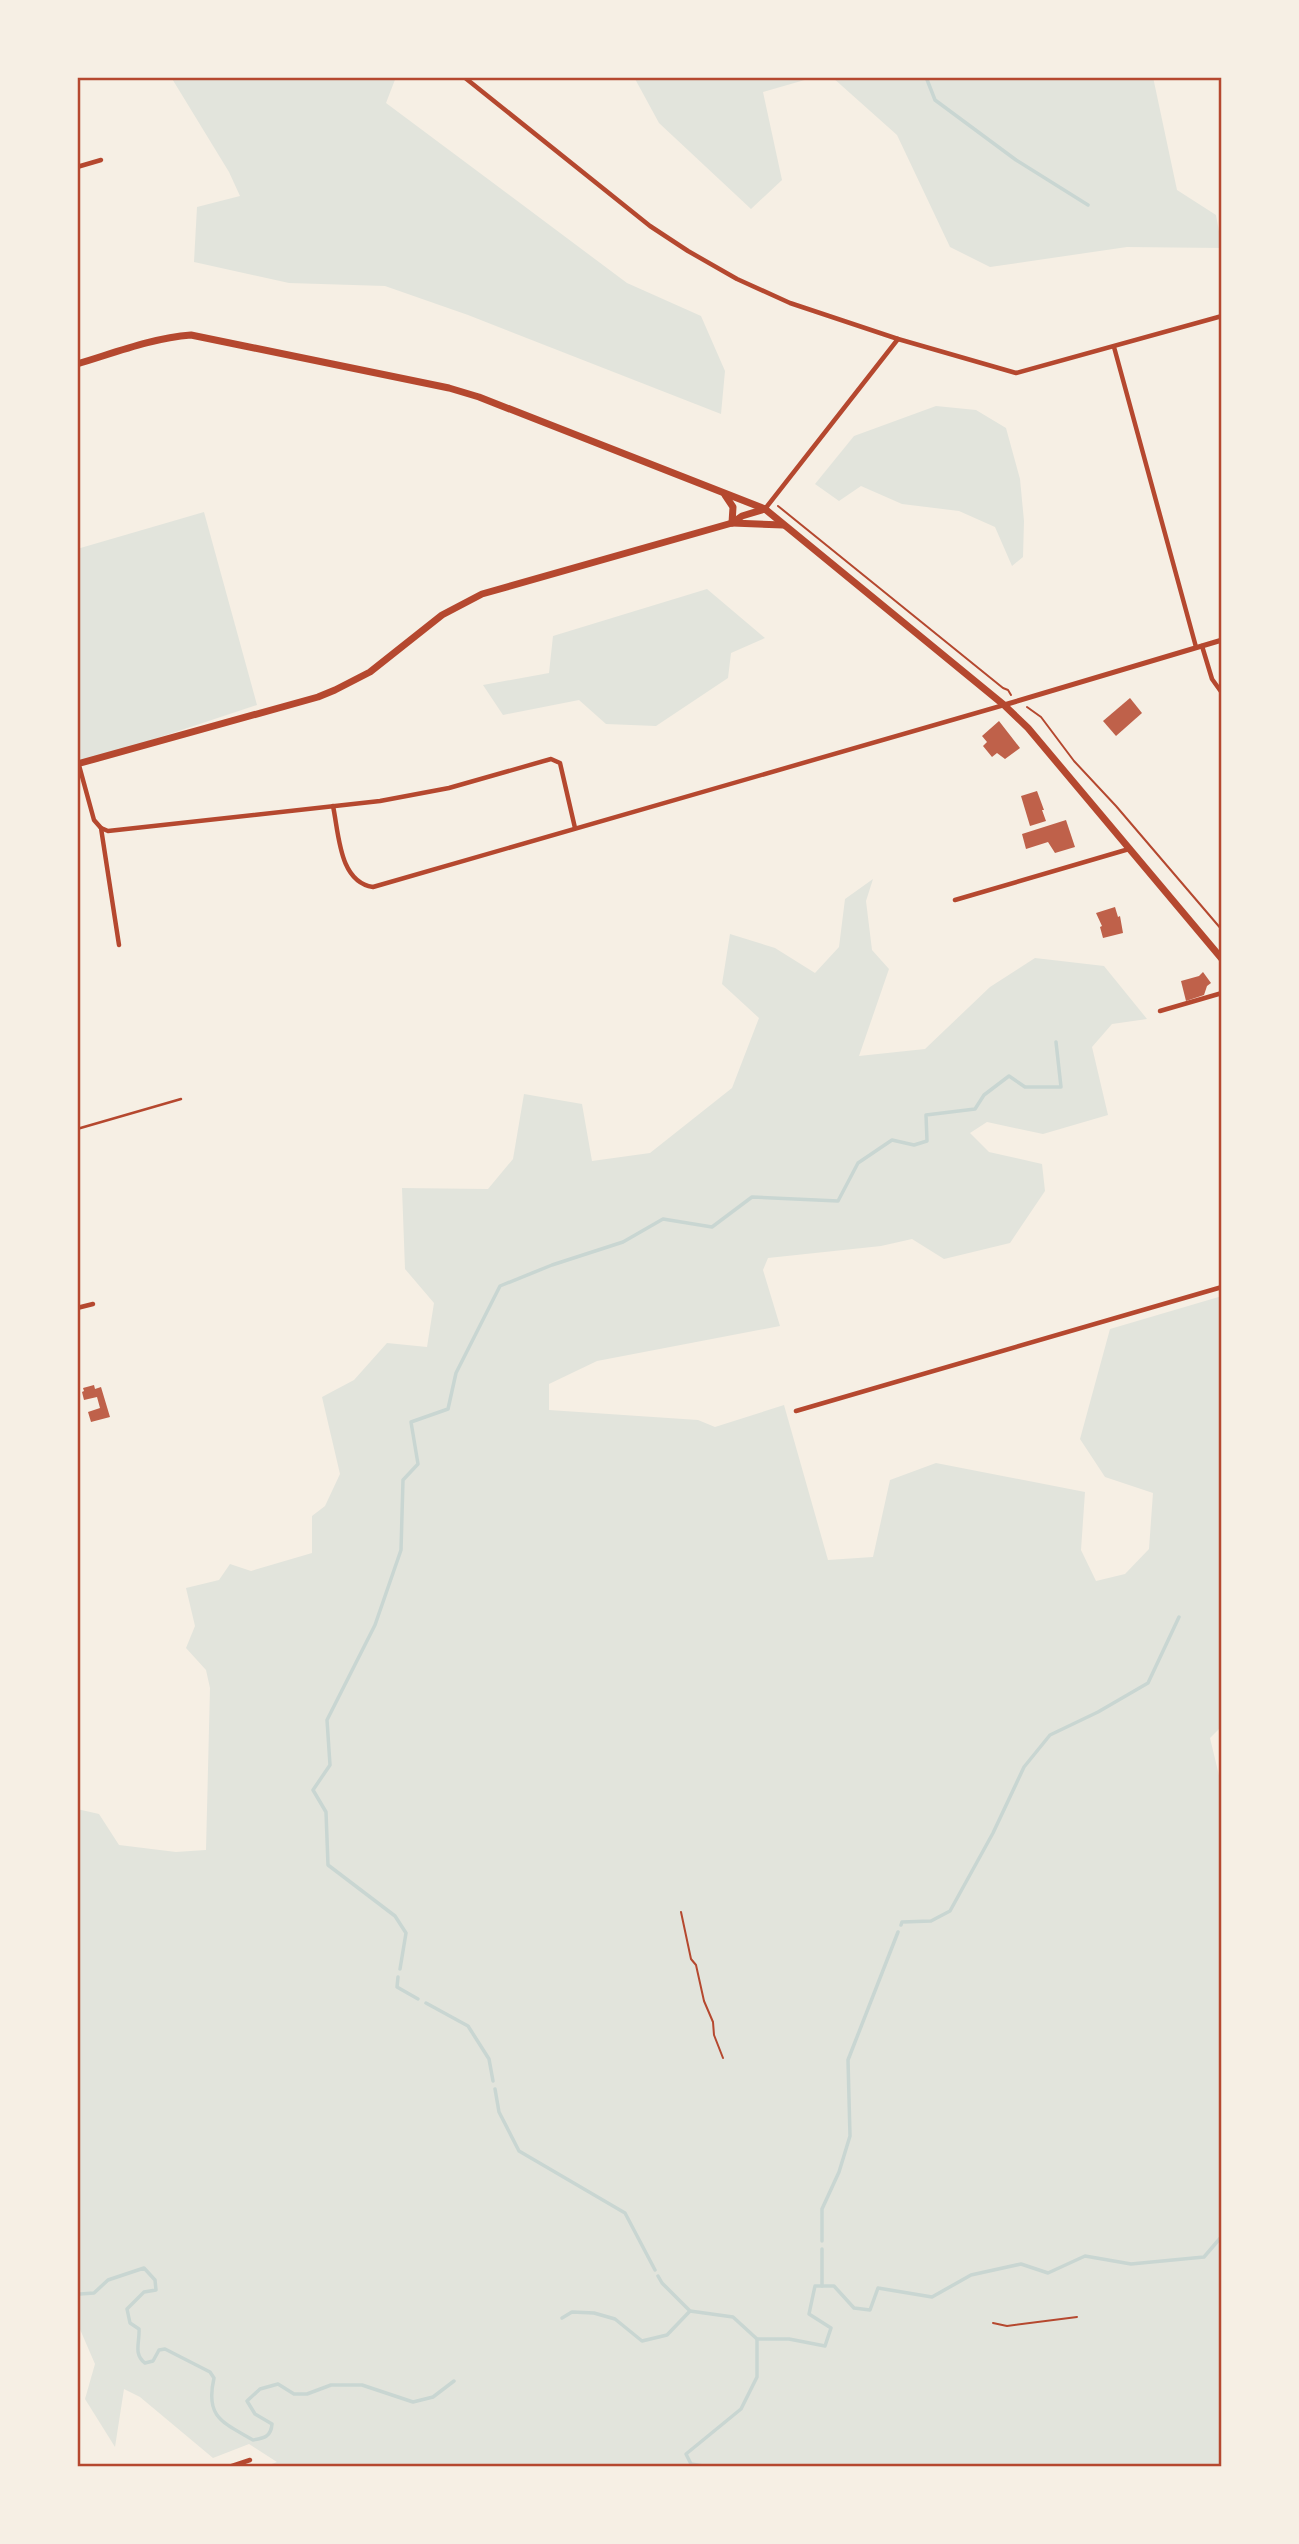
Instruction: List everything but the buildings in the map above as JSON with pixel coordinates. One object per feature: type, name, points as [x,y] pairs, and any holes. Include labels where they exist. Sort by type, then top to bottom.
[{"type":"main road","points":[[77,364],[182,335],[234,342],[449,388],[479,397],[765,509],[1004,705],[1028,728],[1222,959]]},
{"type":"main road","points":[[723,493],[733,507],[732,523]]},
{"type":"main road","points":[[78,762],[318,697],[370,672],[415,634],[465,601],[732,523],[742,516],[765,509]]},
{"type":"main road","points":[[732,523],[784,526]]},
{"type":"street","points":[[464,77],[650,226],[688,251],[749,285],[790,303],[898,339],[1016,373],[1222,316]]},
{"type":"street","points":[[77,167],[101,160]]},
{"type":"street","points":[[765,509],[898,339]]},
{"type":"street","points":[[1114,347],[1199,646],[1212,679],[1222,693]]},
{"type":"street","points":[[333,806],[348,871],[360,883],[373,887],[1222,640]]},
{"type":"street","points":[[78,762],[93,820],[108,831],[432,792],[551,758],[560,763],[575,829]]},
{"type":"street","points":[[101,828],[119,945]]},
{"type":"street","points":[[955,900],[1131,848]]},
{"type":"street","points":[[1160,1011],[1222,993]]},
{"type":"street","points":[[796,1411],[1222,1287]]},
{"type":"street","points":[[77,1308],[93,1304]]},
{"type":"street","points":[[229,2467],[250,2460]]},
{"type":"lane","points":[[77,1129],[181,1099]]},
{"type":"path","points":[[681,1912],[691,1959],[723,2058]]},
{"type":"path","points":[[993,2323],[1007,2326],[1077,2317]]},
{"type":"shaded area","points":[[171,77],[396,77],[386,103],[627,283],[701,316],[725,371],[721,414],[468,315],[385,286],[289,283],[194,262],[197,207],[240,196],[229,172]]},
{"type":"shaded area","points":[[634,77],[815,77],[763,92],[782,180],[751,209],[659,123]]},
{"type":"shaded area","points":[[832,77],[1153,77],[1177,190],[1216,215],[1222,248],[1127,247],[990,267],[950,247],[897,135]]},
{"type":"shaded area","points":[[936,406],[976,410],[1006,428],[1020,479],[1024,521],[1023,557],[1012,566],[995,527],[959,511],[902,504],[861,486],[839,501],[815,484],[854,436]]},
{"type":"shaded area","points":[[204,512],[257,705],[79,764],[77,549]]},
{"type":"shaded area","points":[[707,589],[765,638],[731,653],[728,678],[656,726],[606,724],[579,700],[503,715],[483,685],[549,673],[553,636]]},
{"type":"shaded area","points":[[873,879],[866,901],[872,950],[889,969],[859,1056],[925,1049],[990,987],[1035,958],[1104,966],[1147,1019],[1112,1024],[1092,1047],[1108,1115],[1043,1134],[987,1122],[970,1133],[989,1152],[1042,1164],[1045,1191],[1010,1243],[944,1259],[912,1239],[881,1246],[768,1258],[763,1270],[780,1326],[597,1361],[549,1384],[549,1410],[698,1420],[715,1427],[784,1405],[828,1560],[873,1557],[890,1480],[936,1463],[1085,1492],[1081,1550],[1096,1581],[1125,1574],[1149,1549],[1153,1493],[1105,1477],[1080,1439],[1110,1329],[1222,1296],[1222,1726],[1210,1738],[1222,1788],[1222,2467],[284,2467],[269,2465],[277,2462],[249,2444],[213,2458],[140,2397],[124,2389],[115,2447],[85,2399],[95,2364],[79,2327],[77,2306],[77,1809],[99,1814],[119,1845],[176,1852],[206,1850],[210,1688],[206,1670],[186,1648],[195,1626],[186,1588],[219,1580],[230,1564],[251,1571],[312,1553],[312,1516],[325,1506],[340,1474],[322,1397],[354,1380],[387,1343],[427,1347],[434,1303],[405,1269],[402,1188],[488,1189],[513,1159],[524,1094],[582,1104],[592,1161],[650,1153],[732,1088],[759,1018],[722,984],[730,934],[775,948],[815,973],[839,947],[845,899]]},
{"type":"waterway","points":[[926,77],[935,100],[1016,160],[1088,205]]},
{"type":"waterway","points":[[400,1969],[406,1933],[395,1916],[328,1865],[326,1812],[313,1790],[330,1765],[327,1720],[375,1625],[401,1550],[403,1480],[418,1464],[411,1422],[448,1409],[456,1373],[500,1286],[552,1265],[623,1242],[663,1219],[712,1227],[752,1197],[838,1201],[858,1163],[892,1140],[914,1145],[927,1141],[926,1115],[975,1109],[984,1095],[1009,1076],[1025,1087],[1061,1087],[1056,1042]]},
{"type":"waterway","points":[[901,1925],[902,1922],[931,1921],[950,1911],[993,1833],[1024,1767],[1050,1735],[1098,1712],[1148,1683],[1179,1617]]},
{"type":"waterway","points":[[822,2241],[822,2209],[839,2172],[850,2136],[848,2060],[898,1932]]},
{"type":"waterway","points":[[398,1977],[397,1987],[418,1999]]},
{"type":"waterway","points":[[426,2003],[468,2026],[489,2059],[493,2081]]},
{"type":"waterway","points":[[495,2089],[499,2112],[519,2151],[625,2213],[655,2270]]},
{"type":"waterway","points":[[757,2339],[789,2339],[825,2346],[831,2328],[809,2314],[815,2286],[834,2286],[854,2308],[870,2310],[878,2288],[932,2297],[971,2275],[1021,2264],[1048,2273],[1085,2256],[1131,2264],[1204,2257],[1222,2236]]},
{"type":"waterway","points":[[822,2249],[822,2286]]},
{"type":"waterway","points":[[77,2292],[94,2293],[108,2280],[144,2268],[155,2280],[156,2290],[144,2292],[127,2309],[130,2323],[139,2329],[139,2356],[145,2363],[153,2361],[159,2350],[165,2349],[210,2372],[214,2378],[212,2402],[218,2417],[253,2440],[266,2436],[272,2424],[255,2414],[247,2401],[260,2389],[278,2384],[294,2394],[307,2394],[331,2385],[362,2385],[413,2402],[433,2397],[454,2381]]},
{"type":"waterway","points":[[658,2276],[690,2311]]},
{"type":"waterway","points":[[562,2318],[572,2312],[594,2313],[615,2319],[642,2341],[667,2335],[690,2311],[733,2317],[757,2339],[757,2377],[741,2409],[686,2454],[691,2464],[710,2467]]}]
